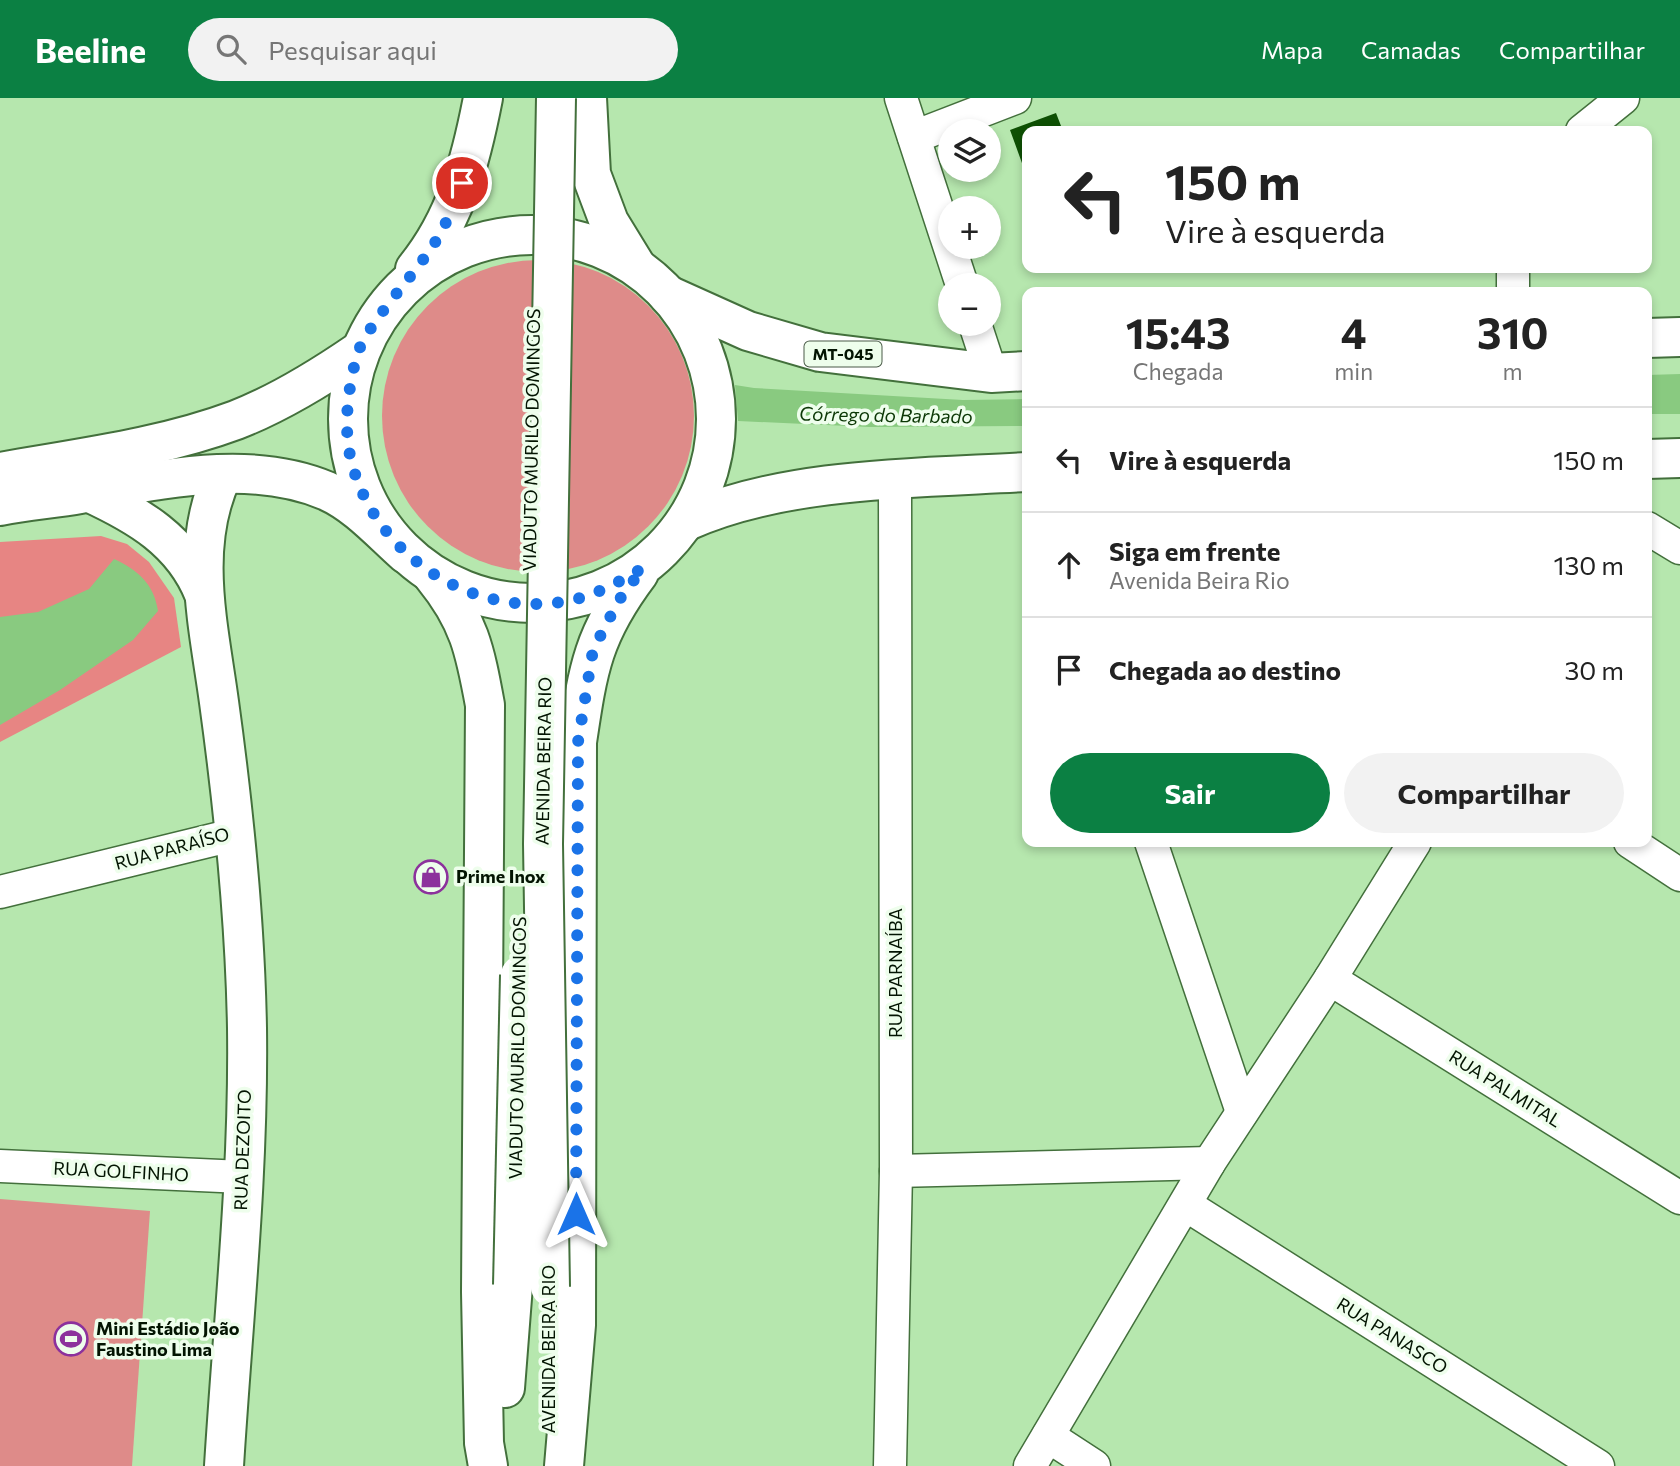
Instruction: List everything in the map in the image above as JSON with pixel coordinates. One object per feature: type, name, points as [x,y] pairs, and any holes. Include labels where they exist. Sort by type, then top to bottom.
[{"type":"main road","points":[[402,286],[430,250],[453,209],[471,158],[483,98]]},
{"type":"main road","name":"VIADUTO MURILO DOMINGOS","points":[[513,1285],[522,812],[536,364],[537,98]]},
{"type":"main road","name":"AVENIDA BEIRA RIO","points":[[549,1466],[550,1287],[543,844],[556,98]]},
{"type":"main road","points":[[587,98],[591,174],[609,222],[636,266]]},
{"type":"main road","name":"MT-045","points":[[0,506],[141,482],[223,474],[276,475],[327,491],[354,505],[419,564],[465,592],[501,601],[538,604],[576,599],[599,591],[643,568],[667,546],[687,521],[711,465],[716,405],[701,346],[668,295],[636,266],[578,240],[515,234],[454,250],[402,286],[358,352],[346,405],[351,460],[371,512],[419,564]]},
{"type":"main road","name":"MT-045","points":[[668,295],[748,331],[820,352],[1009,372]]},
{"type":"main road","points":[[1652,338],[1680,337]]},
{"type":"main road","name":"MT-045","points":[[0,472],[195,434],[273,403],[310,384],[358,352]]},
{"type":"main road","points":[[1652,459],[1680,458]]},
{"type":"main road","name":"MT-045","points":[[687,521],[727,505],[763,497],[895,480],[1022,472]]},
{"type":"main road","name":"RUA PARAÍSO","points":[[223,474],[206,519],[203,555],[205,597],[237,834]]},
{"type":"main road","name":"RUA PARAÍSO","points":[[88,492],[135,514],[176,547],[195,571],[205,597]]},
{"type":"main road","points":[[419,564],[453,600],[469,629],[485,705],[481,1292],[484,1443],[488,1466]]},
{"type":"main road","name":"AVENIDA BEIRA RIO","points":[[564,1466],[576,1325],[578,742],[593,650],[619,600],[643,568]]},
{"type":"main road","name":"RUA DEZOITO","points":[[224,1466],[243,1177],[247,1030],[237,834]]},
{"type":"main road","name":"AVENIDA BEIRA RIO","points":[[499,1466],[513,1285]]},
{"type":"street","points":[[901,98],[958,273]]},
{"type":"street","points":[[914,137],[1015,98]]},
{"type":"street","points":[[1588,126],[1623,98]]},
{"type":"street","points":[[984,336],[1009,372]]},
{"type":"street","name":"RUA PARNAÍBA","points":[[890,1466],[896,1171],[895,480]]},
{"type":"street","points":[[1652,531],[1680,548]]},
{"type":"street","name":"RUA PARAÍSO","points":[[0,892],[237,834]]},
{"type":"street","points":[[1153,847],[1242,1112]]},
{"type":"street","points":[[1030,1466],[1209,1163],[1330,979],[1412,847]]},
{"type":"street","points":[[1638,847],[1680,875]]},
{"type":"street","name":"RUA PALMITAL","points":[[1330,979],[1680,1198]]},
{"type":"street","points":[[896,1171],[1209,1163]]},
{"type":"street","name":"RUA GOLFINHO","points":[[0,1166],[243,1177]]},
{"type":"street","name":"RUA PANASCO","points":[[1186,1205],[1598,1466]]},
{"type":"street","points":[[1048,1436],[1094,1466]]},
{"type":"shaded area","points":[[538,260],[568,263],[598,272],[625,286],[648,306],[668,329],[682,356],[691,386],[694,416],[691,446],[682,476],[668,503],[648,526],[625,546],[598,560],[568,569],[538,572],[508,569],[478,560],[451,546],[428,526],[408,503],[394,476],[385,446],[382,416],[385,386],[394,356],[408,329],[428,306],[451,286],[478,272],[508,263]]},
{"type":"shaded area","points":[[101,536],[127,544],[149,562],[174,598],[181,647],[0,742],[0,542]]},
{"type":"shaded area","name":"Mini Estádio João Faustino Lima","points":[[0,1199],[150,1211],[132,1466],[0,1466]]},
{"type":"water","points":[[1680,374],[1680,414],[1652,414],[1652,375]]},
{"type":"water","name":"Córrego do Barbado","points":[[735,385],[963,400],[1022,399],[1022,426],[869,427],[738,421]]},
{"type":"water","points":[[114,559],[144,579],[153,593],[158,611],[133,640],[60,690],[0,725],[0,617],[38,612],[89,589]]},
{"type":"building","points":[[1056,113],[1061,126],[1022,126],[1022,163],[1010,130]]},
{"type":"place","name":"Prime Inox","points":[[431,877]]},
{"type":"place","name":"Mini Estádio João Faustino Lima","points":[[71,1339]]},
{"type":"route","points":[[462,183],[453,209],[430,250],[402,286],[358,352],[346,405],[351,460],[371,512],[406,555],[431,574],[465,592],[520,603],[538,604],[576,599],[611,587],[643,568],[619,600],[593,650],[578,742],[576,1214]]}]
